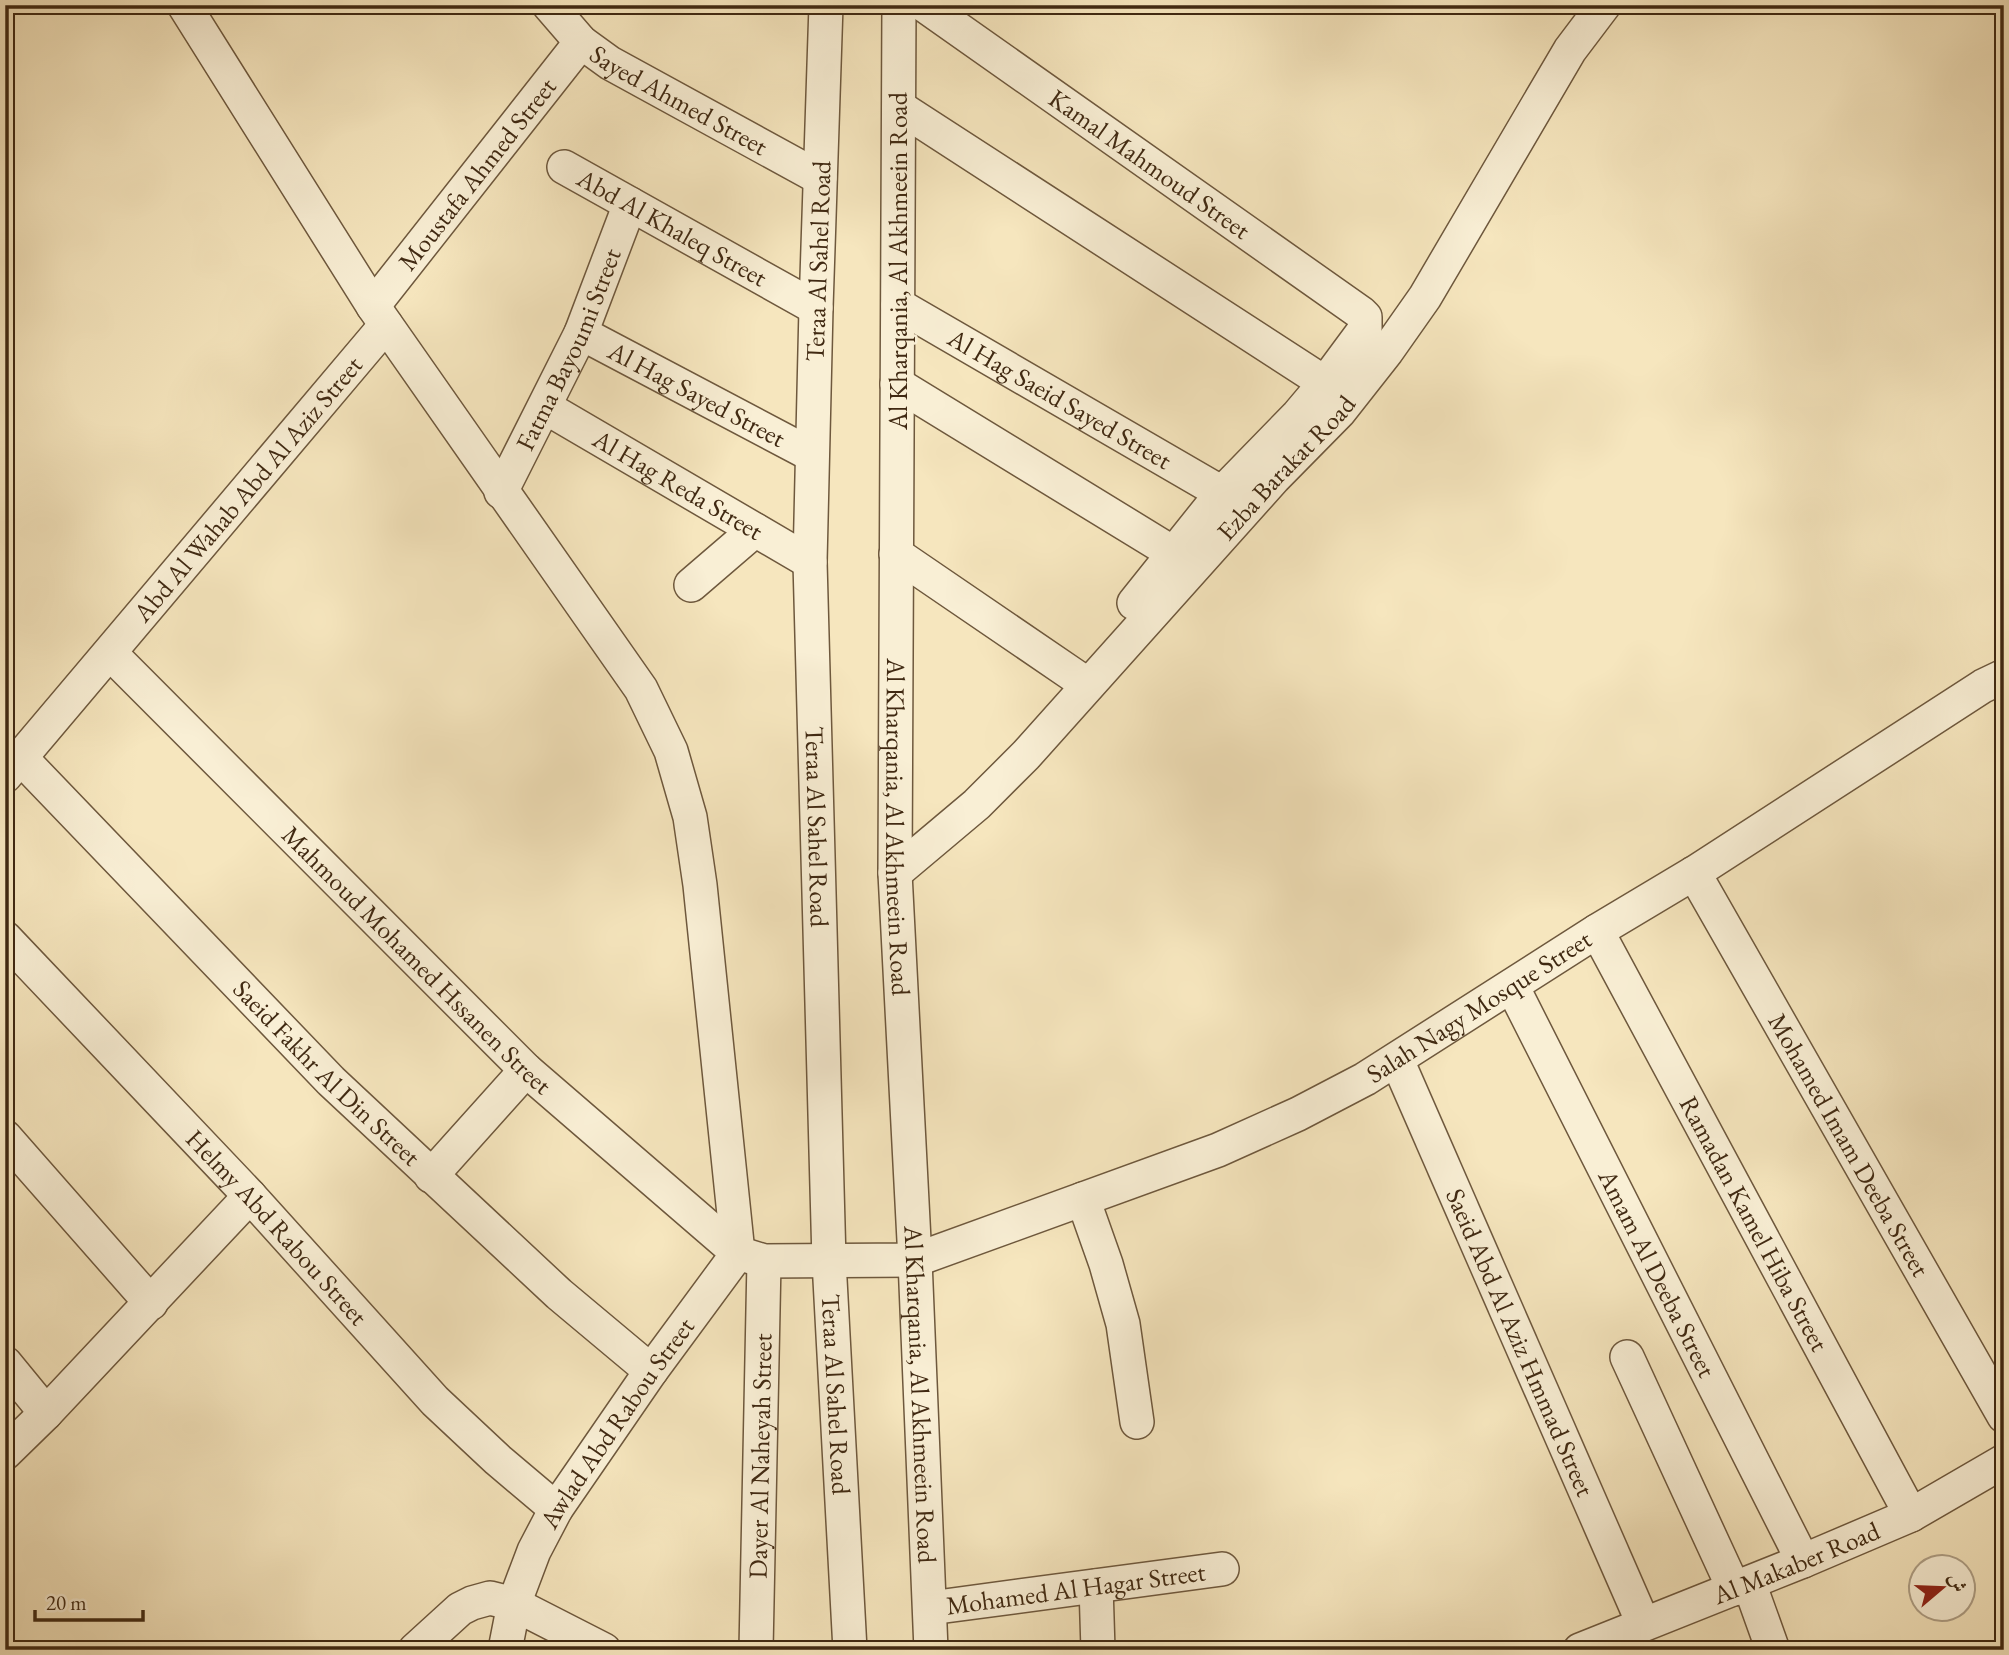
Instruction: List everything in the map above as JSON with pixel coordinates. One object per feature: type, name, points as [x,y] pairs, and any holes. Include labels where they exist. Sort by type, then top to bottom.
[{"type":"street","name":"Dayer Al Naheyah Street","points":[[184,5],[380,315],[641,690],[671,751],[691,817],[751,1257],[756,1650]]},
{"type":"street","name":"Sayed Ahmed Street","points":[[549,5],[581,42],[610,63],[820,178]]},
{"type":"street","name":"Al Kharqania, Al Akhmeein Road","points":[[899,5],[895,873],[931,1650]]},
{"type":"street","name":"Kamal Mahmoud Street","points":[[924,5],[1361,313],[1365,317],[1365,329],[1325,383]]},
{"type":"street","name":"Ezba Barakat Road","points":[[895,873],[977,804],[1026,755],[1274,478],[1339,412],[1425,297],[1570,50],[1604,5]]},
{"type":"street","name":"Teraa Al Sahel Road","points":[[823,7],[810,562],[829,1261],[850,1650]]},
{"type":"street","name":"Moustafa Ahmed Street","points":[[380,315],[581,42]]},
{"type":"street","points":[[899,107],[1325,383],[1298,415],[1222,493],[1127,613],[1125,625],[1132,636]]},
{"type":"street","name":"Abd Al Khaleq Street","points":[[564,167],[816,308]]},
{"type":"street","name":"Fatma Bayoumi Street","points":[[501,492],[581,333],[630,204]]},
{"type":"street","name":"Al Hag Saeid Sayed Street","points":[[898,304],[1222,493]]},
{"type":"street","name":"Abd Al Wahab Abd Al Aziz Street","points":[[13,767],[110,653],[380,315]]},
{"type":"street","name":"Al Hag Sayed Street","points":[[581,333],[812,455]]},
{"type":"street","points":[[897,384],[1173,553]]},
{"type":"street","name":"Al Hag Reda Street","points":[[545,407],[810,562]]},
{"type":"street","points":[[691,585],[755,530]]},
{"type":"street","points":[[896,554],[1088,685]]},
{"type":"street","name":"Mahmoud Mohamed Hssanen Street","points":[[110,653],[526,1070],[751,1257]]},
{"type":"street","name":"Salah Nagy Mosque Street","points":[[915,1261],[1218,1150],[1365,1079],[2004,676]]},
{"type":"street","name":"Saeid Fakhr Al Din Street","points":[[13,767],[431,1176],[559,1294],[651,1371]]},
{"type":"street","name":"Mohamed Imam Deeba Street","points":[[1694,873],[2004,1416]]},
{"type":"street","name":"Ramadan Kamel Hiba Street","points":[[1597,932],[1911,1515]]},
{"type":"street","name":"Helmy Abd Rabou Street","points":[[5,938],[250,1196],[435,1401],[556,1509]]},
{"type":"street","name":"Amam Al Deeba Street","points":[[1511,986],[1803,1561]]},
{"type":"street","name":"Saeid Abd Al Aziz Hmmad Street","points":[[1397,1060],[1643,1623]]},
{"type":"street","points":[[431,1176],[526,1070]]},
{"type":"street","points":[[5,1137],[150,1303]]},
{"type":"street","points":[[5,1453],[250,1196]]},
{"type":"street","points":[[1083,1199],[1123,1324],[1138,1422]]},
{"type":"street","points":[[751,1257],[915,1261]]},
{"type":"street","name":"Awlad Abd Rabou Street","points":[[505,1650],[514,1604],[534,1551],[556,1509],[651,1371],[751,1257]]},
{"type":"street","points":[[1627,1357],[1773,1650]]},
{"type":"street","points":[[5,1363],[46,1413]]},
{"type":"street","name":"Al Makaber Road","points":[[1580,1650],[1911,1515],[2004,1461]]},
{"type":"street","name":"Mohamed Al Hagar Street","points":[[930,1608],[1222,1569]]},
{"type":"street","points":[[1096,1586],[1098,1650]]},
{"type":"street","points":[[415,1650],[460,1609],[490,1598],[514,1604],[604,1650]]}]
